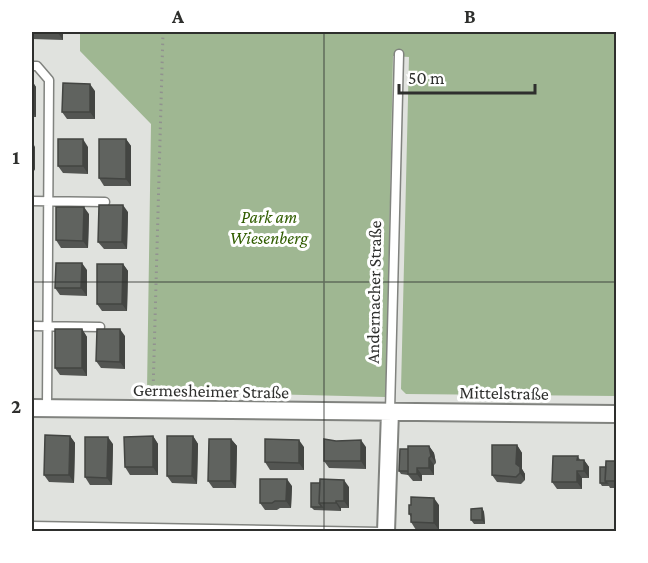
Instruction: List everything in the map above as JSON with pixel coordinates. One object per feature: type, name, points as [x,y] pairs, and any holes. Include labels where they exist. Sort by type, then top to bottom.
[{"type":"street","name":"Germesheimer Straße","points":[[39,408],[390,411]]},
{"type":"street","name":"Mittelstraße","points":[[390,411],[616,414]]},
{"type":"street","name":"Andernacher Straße","points":[[383,531],[390,411]]},
{"type":"lane","name":"Andernacher Straße","points":[[390,411],[399,54]]},
{"type":"lane","points":[[32,66],[37,66],[49,80],[48,326],[39,408]]},
{"type":"lane","points":[[32,201],[105,202]]},
{"type":"lane","points":[[32,326],[100,327]]},
{"type":"lane","points":[[32,526],[383,531]]},
{"type":"path","points":[[153,410],[164,32]]},
{"type":"green space","name":"Park am Wiesenberg","points":[[80,32],[616,32],[616,396],[406,394],[401,389],[409,57],[393,56],[386,397],[147,391],[151,124],[80,51]]},
{"type":"building","points":[[63,83],[90,84],[90,112],[62,112]]},
{"type":"building","points":[[58,139],[83,139],[83,166],[58,166]]},
{"type":"building","points":[[99,139],[126,139],[126,179],[99,178]]},
{"type":"building","points":[[99,205],[123,205],[122,242],[98,242]]},
{"type":"building","points":[[56,207],[84,207],[83,241],[56,240]]},
{"type":"building","points":[[56,263],[82,263],[81,288],[55,288]]},
{"type":"building","points":[[97,264],[123,264],[122,304],[97,304]]},
{"type":"building","points":[[55,329],[82,329],[82,368],[55,368]]},
{"type":"building","points":[[97,329],[120,329],[120,362],[96,361]]},
{"type":"building","points":[[45,435],[70,436],[69,475],[44,475]]},
{"type":"building","points":[[153,436],[153,467],[125,467],[124,437]]},
{"type":"building","points":[[167,436],[193,436],[192,476],[167,476]]},
{"type":"building","points":[[85,437],[108,437],[107,478],[85,477]]},
{"type":"building","points":[[209,439],[231,439],[231,481],[208,481]]},
{"type":"building","points":[[265,439],[299,440],[299,463],[265,462]]},
{"type":"building","points":[[324,439],[361,440],[361,461],[324,461]]},
{"type":"building","points":[[492,445],[517,445],[516,464],[520,467],[520,473],[516,477],[492,475]]},
{"type":"building","points":[[408,446],[429,446],[431,456],[429,468],[417,468],[417,474],[408,474]]},
{"type":"building","points":[[400,449],[408,449],[408,471],[399,471]]},
{"type":"building","points":[[553,456],[578,456],[577,460],[584,460],[584,471],[577,471],[577,482],[552,482]]},
{"type":"building","points":[[606,461],[616,461],[616,481],[605,481]]},
{"type":"building","points":[[600,467],[606,467],[605,481],[607,483],[600,483]]},
{"type":"building","points":[[260,479],[287,479],[286,501],[260,503]]},
{"type":"building","points":[[320,479],[344,480],[344,501],[319,503]]},
{"type":"building","points":[[311,483],[320,483],[319,503],[322,507],[311,507]]},
{"type":"building","points":[[411,497],[434,498],[434,523],[411,522],[409,505],[411,505]]},
{"type":"building","points":[[482,508],[482,520],[471,520],[471,509]]}]
